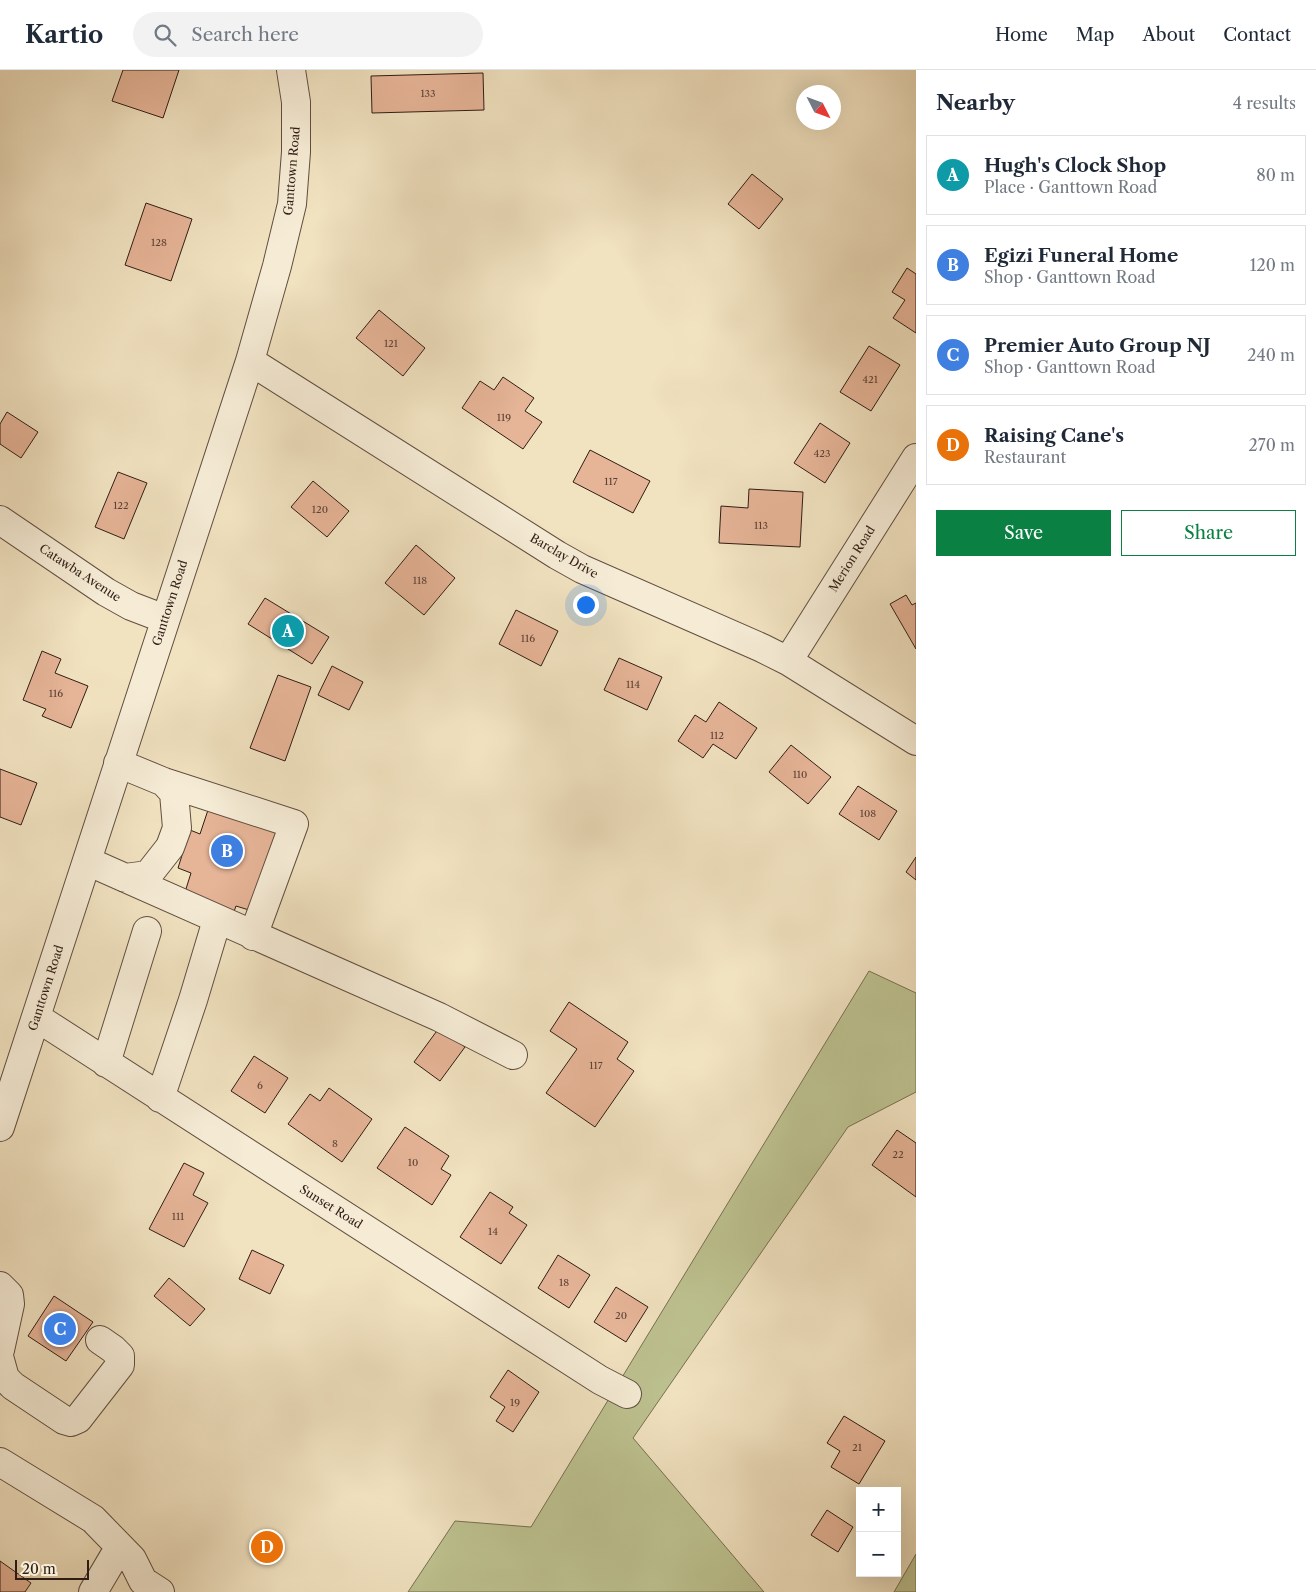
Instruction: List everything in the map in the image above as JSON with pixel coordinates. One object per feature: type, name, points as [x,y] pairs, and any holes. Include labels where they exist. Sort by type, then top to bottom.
[{"type":"street","name":"Ganttown Road","points":[[0,1127],[250,361],[278,266],[292,204],[296,152],[296,102],[292,70]]},
{"type":"street","name":"Barclay Drive","points":[[250,361],[574,564],[742,638],[788,661],[916,741]]},
{"type":"street","name":"Merion Road","points":[[788,661],[916,458]]},
{"type":"street","name":"Catawba Avenue","points":[[0,520],[106,592],[131,606],[165,619]]},
{"type":"street","points":[[118,763],[164,782],[294,824],[253,936]]},
{"type":"street","points":[[125,878],[148,875],[170,847],[177,828],[174,793],[164,782]]},
{"type":"street","points":[[87,862],[439,1017],[513,1055]]},
{"type":"street","points":[[160,1098],[193,1000],[217,920]]},
{"type":"street","points":[[106,1063],[147,931]]},
{"type":"street","name":"Sunset Road","points":[[36,1018],[600,1380],[627,1394]]},
{"type":"street","points":[[0,1286],[9,1295],[10,1304],[0,1350]]},
{"type":"street","points":[[0,1360],[5,1378],[13,1386],[64,1420],[71,1422],[78,1419],[120,1365],[120,1356],[100,1340]]},
{"type":"street","points":[[0,1462],[93,1519],[119,1548],[132,1559],[143,1581],[160,1592]]},
{"type":"street","points":[[93,1592],[119,1548]]},
{"type":"green space","points":[[869,971],[916,993],[916,1092],[848,1127],[633,1438],[764,1592],[408,1592],[455,1521],[531,1527]]},
{"type":"green space","points":[[916,1554],[916,1592],[894,1592]]},
{"type":"building","points":[[123,70],[179,70],[163,118],[112,101]]},
{"type":"building","points":[[483,73],[484,110],[372,113],[371,76]]},
{"type":"building","points":[[752,174],[783,199],[759,229],[728,204]]},
{"type":"building","points":[[146,203],[192,219],[171,281],[125,265]]},
{"type":"building","points":[[907,268],[916,274],[916,333],[893,318],[905,300],[892,292]]},
{"type":"building","points":[[379,310],[425,348],[403,376],[356,338]]},
{"type":"building","points":[[869,346],[900,365],[871,411],[840,392]]},
{"type":"building","points":[[503,377],[534,398],[525,411],[542,422],[523,449],[462,408],[480,381],[494,390]]},
{"type":"building","points":[[7,412],[38,432],[21,458],[0,444],[0,424]]},
{"type":"building","points":[[820,423],[850,443],[825,483],[794,463]]},
{"type":"building","points":[[590,450],[650,481],[633,513],[573,482]]},
{"type":"building","points":[[118,472],[147,483],[124,539],[95,527]]},
{"type":"building","points":[[313,481],[349,511],[327,537],[291,507]]},
{"type":"building","points":[[749,489],[803,492],[800,547],[719,543],[721,506],[748,508]]},
{"type":"building","points":[[416,545],[455,578],[424,615],[385,583]]},
{"type":"building","points":[[906,595],[912,605],[916,603],[916,649],[890,604]]},
{"type":"building","points":[[265,598],[329,637],[312,664],[248,624]]},
{"type":"building","points":[[516,610],[558,631],[541,666],[499,644]]},
{"type":"building","points":[[42,651],[61,659],[55,673],[88,686],[71,728],[42,716],[46,709],[23,700]]},
{"type":"building","points":[[619,658],[662,677],[647,710],[604,690]]},
{"type":"building","points":[[332,666],[363,682],[349,710],[318,695]]},
{"type":"building","points":[[278,675],[311,687],[285,761],[250,748]]},
{"type":"building","points":[[719,702],[757,728],[736,759],[713,744],[703,758],[678,741],[695,715],[706,722]]},
{"type":"building","points":[[791,745],[831,777],[808,804],[769,772]]},
{"type":"building","points":[[0,769],[37,783],[21,825],[0,817]]},
{"type":"building","points":[[858,786],[897,811],[879,840],[839,814]]},
{"type":"building","points":[[209,807],[277,831],[249,910],[236,906],[231,920],[185,892],[191,873],[178,868],[190,830],[200,834]]},
{"type":"building","points":[[916,857],[916,880],[906,872]]},
{"type":"building","points":[[569,1002],[628,1042],[617,1059],[634,1071],[595,1127],[546,1093],[577,1049],[550,1031]]},
{"type":"building","points":[[439,1028],[465,1047],[440,1081],[414,1062]]},
{"type":"building","points":[[254,1056],[288,1078],[265,1113],[231,1091]]},
{"type":"building","points":[[329,1088],[372,1119],[342,1162],[288,1124],[310,1094],[320,1101]]},
{"type":"building","points":[[405,1127],[449,1156],[441,1169],[451,1175],[432,1205],[377,1168]]},
{"type":"building","points":[[897,1130],[916,1143],[916,1197],[872,1165]]},
{"type":"building","points":[[184,1163],[204,1173],[193,1195],[208,1203],[184,1247],[149,1229]]},
{"type":"building","points":[[490,1192],[513,1207],[509,1213],[527,1225],[501,1264],[460,1237]]},
{"type":"building","points":[[252,1250],[284,1265],[270,1294],[239,1279]]},
{"type":"building","points":[[558,1255],[590,1275],[569,1308],[538,1288]]},
{"type":"building","points":[[169,1278],[205,1309],[190,1326],[154,1296]]},
{"type":"building","points":[[616,1287],[648,1307],[626,1342],[594,1322]]},
{"type":"building","points":[[54,1296],[93,1322],[66,1361],[28,1336]]},
{"type":"building","points":[[508,1370],[539,1392],[513,1432],[496,1421],[505,1407],[490,1397]]},
{"type":"building","points":[[844,1416],[885,1441],[859,1484],[831,1467],[840,1451],[827,1443]]},
{"type":"building","points":[[827,1510],[853,1527],[838,1552],[811,1535]]},
{"type":"building","points":[[0,1561],[31,1583],[25,1592],[0,1592]]},
{"type":"place","name":"Hugh's Clock Shop","points":[[288,631]]},
{"type":"place","name":"Egizi Funeral Home","points":[[227,851]]},
{"type":"place","name":"Premier Auto Group NJ","points":[[60,1329]]},
{"type":"place","name":"Raising Cane's","points":[[267,1547]]}]
